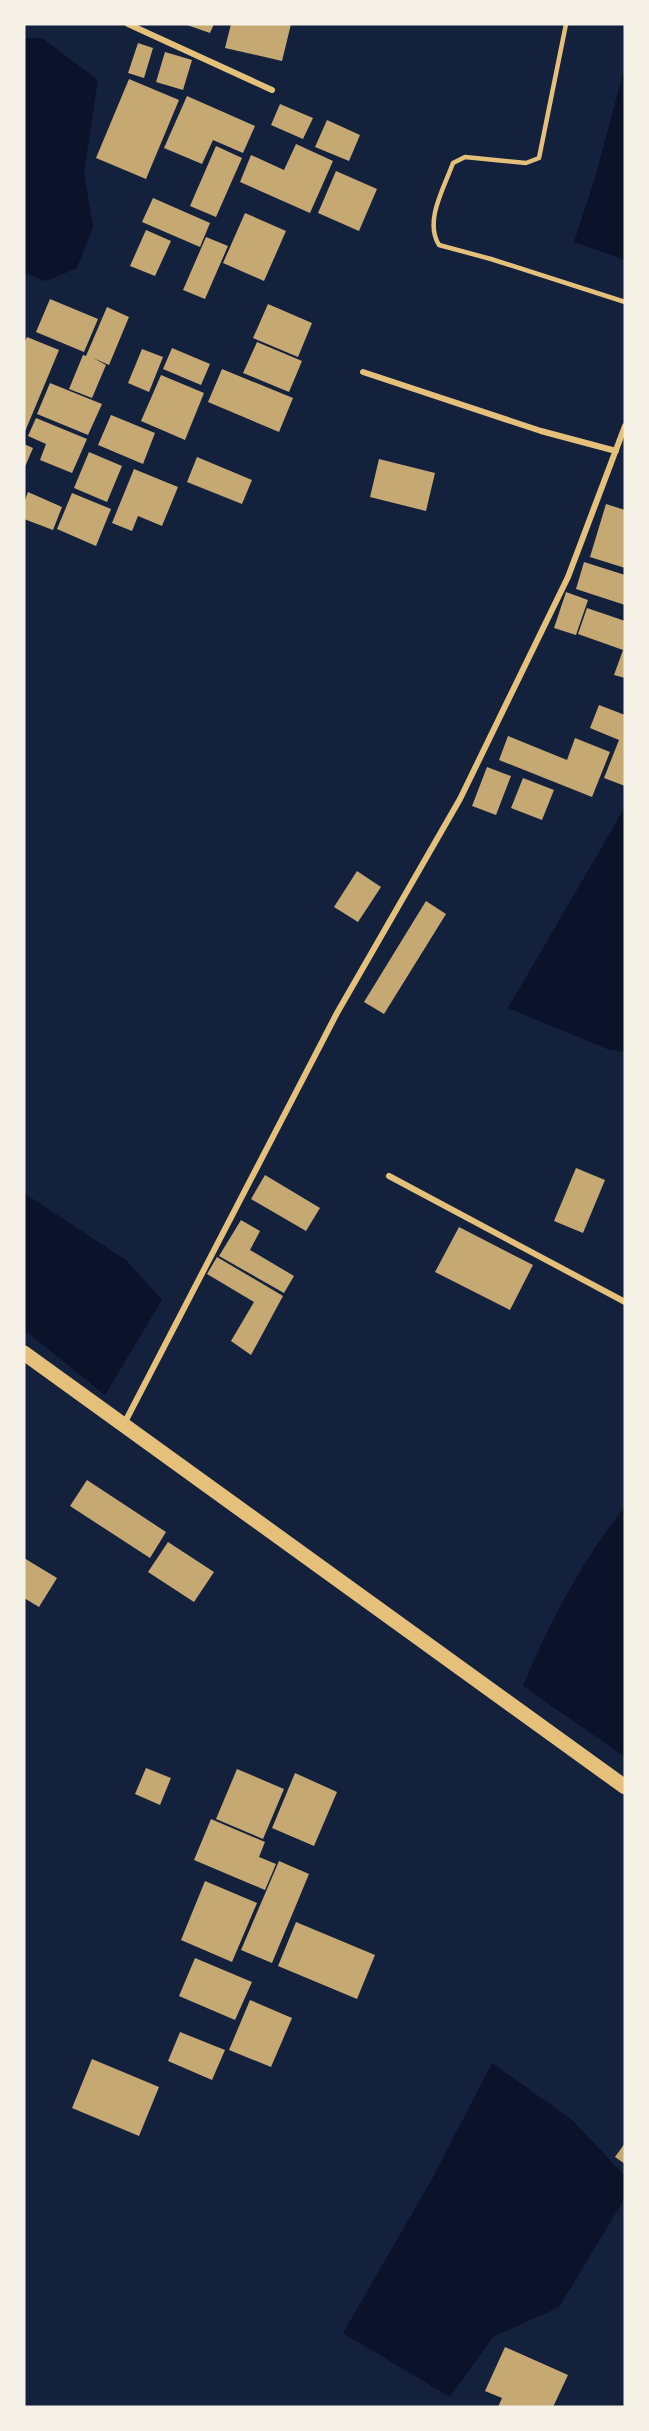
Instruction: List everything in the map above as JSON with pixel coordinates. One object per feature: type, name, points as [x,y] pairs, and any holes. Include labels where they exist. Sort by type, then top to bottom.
[{"type":"main road","points":[[24,1353],[625,1787]]},
{"type":"street","points":[[128,24],[272,90]]},
{"type":"street","points":[[363,372],[616,452]]},
{"type":"street","points":[[123,1425],[337,1013],[460,800],[568,578],[625,426]]},
{"type":"street","points":[[388,1176],[625,1302]]},
{"type":"lane","points":[[566,24],[539,158],[526,163],[465,157],[453,163],[433,219],[432,235],[439,245],[491,259],[625,302]]},
{"type":"water","points":[[24,38],[42,38],[98,80],[84,173],[93,227],[77,268],[46,281],[24,273]]},
{"type":"water","points":[[625,66],[625,260],[574,242],[594,181]]},
{"type":"water","points":[[625,807],[625,1052],[607,1049],[508,1008]]},
{"type":"water","points":[[24,1193],[127,1261],[162,1300],[105,1395],[24,1330]]},
{"type":"water","points":[[625,1506],[625,1757],[523,1686],[544,1639],[581,1570]]},
{"type":"water","points":[[492,2063],[571,2119],[625,2176],[625,2198],[559,2307],[493,2337],[450,2397],[343,2333],[432,2179]]},
{"type":"building","points":[[184,24],[214,24],[210,33]]},
{"type":"building","points":[[231,24],[291,24],[282,61],[225,48]]},
{"type":"building","points":[[138,43],[153,48],[144,78],[128,73]]},
{"type":"building","points":[[165,52],[192,60],[183,90],[156,82]]},
{"type":"building","points":[[129,79],[179,100],[146,179],[96,158]]},
{"type":"building","points":[[187,96],[255,126],[243,153],[213,140],[202,164],[164,148]]},
{"type":"building","points":[[280,104],[313,118],[303,139],[271,125]]},
{"type":"building","points":[[327,120],[360,135],[349,161],[315,147]]},
{"type":"building","points":[[296,144],[333,161],[310,213],[240,182],[251,155],[284,170]]},
{"type":"building","points":[[216,146],[242,158],[216,217],[190,206]]},
{"type":"building","points":[[336,171],[377,189],[359,231],[318,213]]},
{"type":"building","points":[[153,198],[210,223],[200,247],[142,222]]},
{"type":"building","points":[[245,213],[286,231],[264,281],[223,263]]},
{"type":"building","points":[[146,230],[171,241],[155,276],[130,266]]},
{"type":"building","points":[[206,237],[228,246],[205,299],[183,290]]},
{"type":"building","points":[[50,299],[98,319],[84,352],[36,332]]},
{"type":"building","points":[[268,304],[312,323],[298,357],[253,338]]},
{"type":"building","points":[[107,307],[129,317],[109,365],[93,358],[106,365],[92,398],[69,389]]},
{"type":"building","points":[[27,337],[59,350],[24,434],[24,343]]},
{"type":"building","points":[[257,342],[302,361],[289,392],[243,373]]},
{"type":"building","points":[[172,348],[210,364],[201,385],[163,369]]},
{"type":"building","points":[[142,349],[163,357],[149,392],[128,383]]},
{"type":"building","points":[[222,369],[293,398],[279,432],[208,402]]},
{"type":"building","points":[[161,375],[204,393],[185,440],[141,421]]},
{"type":"building","points":[[50,383],[102,404],[88,435],[37,414]]},
{"type":"building","points":[[111,415],[155,433],[143,464],[98,445]]},
{"type":"building","points":[[36,418],[87,439],[72,473],[40,460],[46,444],[28,436]]},
{"type":"building","points":[[24,444],[33,448],[24,469]]},
{"type":"building","points":[[89,452],[122,466],[107,502],[74,488]]},
{"type":"building","points":[[197,457],[252,480],[242,504],[187,482]]},
{"type":"building","points":[[379,459],[435,473],[426,511],[370,497]]},
{"type":"building","points":[[134,469],[178,487],[162,526],[138,516],[132,531],[112,523]]},
{"type":"building","points":[[28,492],[62,507],[53,530],[24,519],[24,503]]},
{"type":"building","points":[[72,493],[111,509],[96,546],[57,529]]},
{"type":"building","points":[[606,504],[625,510],[625,568],[590,557]]},
{"type":"building","points":[[584,562],[625,575],[625,605],[576,589]]},
{"type":"building","points":[[566,592],[588,600],[576,635],[554,628]]},
{"type":"building","points":[[587,608],[625,621],[625,678],[614,675],[623,650],[578,634]]},
{"type":"building","points":[[599,705],[625,715],[625,786],[604,778],[619,740],[590,728]]},
{"type":"building","points":[[508,736],[567,760],[575,738],[610,752],[592,797],[499,760]]},
{"type":"building","points":[[487,767],[511,776],[496,815],[472,806]]},
{"type":"building","points":[[523,778],[554,790],[542,820],[511,808]]},
{"type":"building","points":[[357,871],[381,887],[358,922],[334,907]]},
{"type":"building","points":[[426,901],[446,914],[384,1014],[364,1002]]},
{"type":"building","points":[[576,1168],[605,1180],[583,1233],[554,1221]]},
{"type":"building","points":[[265,1175],[320,1208],[306,1231],[251,1199]]},
{"type":"building","points":[[241,1220],[260,1231],[250,1250],[294,1276],[284,1293],[219,1256]]},
{"type":"building","points":[[459,1227],[533,1265],[510,1310],[435,1272]]},
{"type":"building","points":[[217,1257],[283,1296],[251,1355],[231,1341],[254,1302],[207,1274]]},
{"type":"building","points":[[87,1480],[166,1532],[150,1558],[70,1506]]},
{"type":"building","points":[[168,1542],[214,1572],[194,1602],[148,1572]]},
{"type":"building","points":[[24,1558],[57,1578],[39,1607],[24,1598]]},
{"type":"building","points":[[146,1768],[171,1778],[160,1805],[135,1794]]},
{"type":"building","points":[[237,1769],[284,1789],[263,1839],[216,1819]]},
{"type":"building","points":[[295,1773],[337,1792],[314,1846],[272,1828]]},
{"type":"building","points":[[211,1819],[265,1842],[259,1857],[276,1864],[265,1890],[194,1860]]},
{"type":"building","points":[[279,1861],[309,1874],[272,1963],[241,1950]]},
{"type":"building","points":[[205,1881],[257,1903],[232,1962],[181,1940]]},
{"type":"building","points":[[296,1922],[375,1955],[357,1999],[278,1966]]},
{"type":"building","points":[[195,1958],[252,1982],[235,2020],[179,1996]]},
{"type":"building","points":[[250,2000],[292,2018],[271,2067],[229,2050]]},
{"type":"building","points":[[180,2032],[225,2050],[212,2080],[168,2061]]},
{"type":"building","points":[[92,2059],[159,2087],[139,2136],[72,2108]]},
{"type":"building","points":[[625,2143],[625,2164],[615,2157]]},
{"type":"building","points":[[505,2347],[568,2375],[553,2407],[498,2407],[502,2398],[485,2391]]}]
